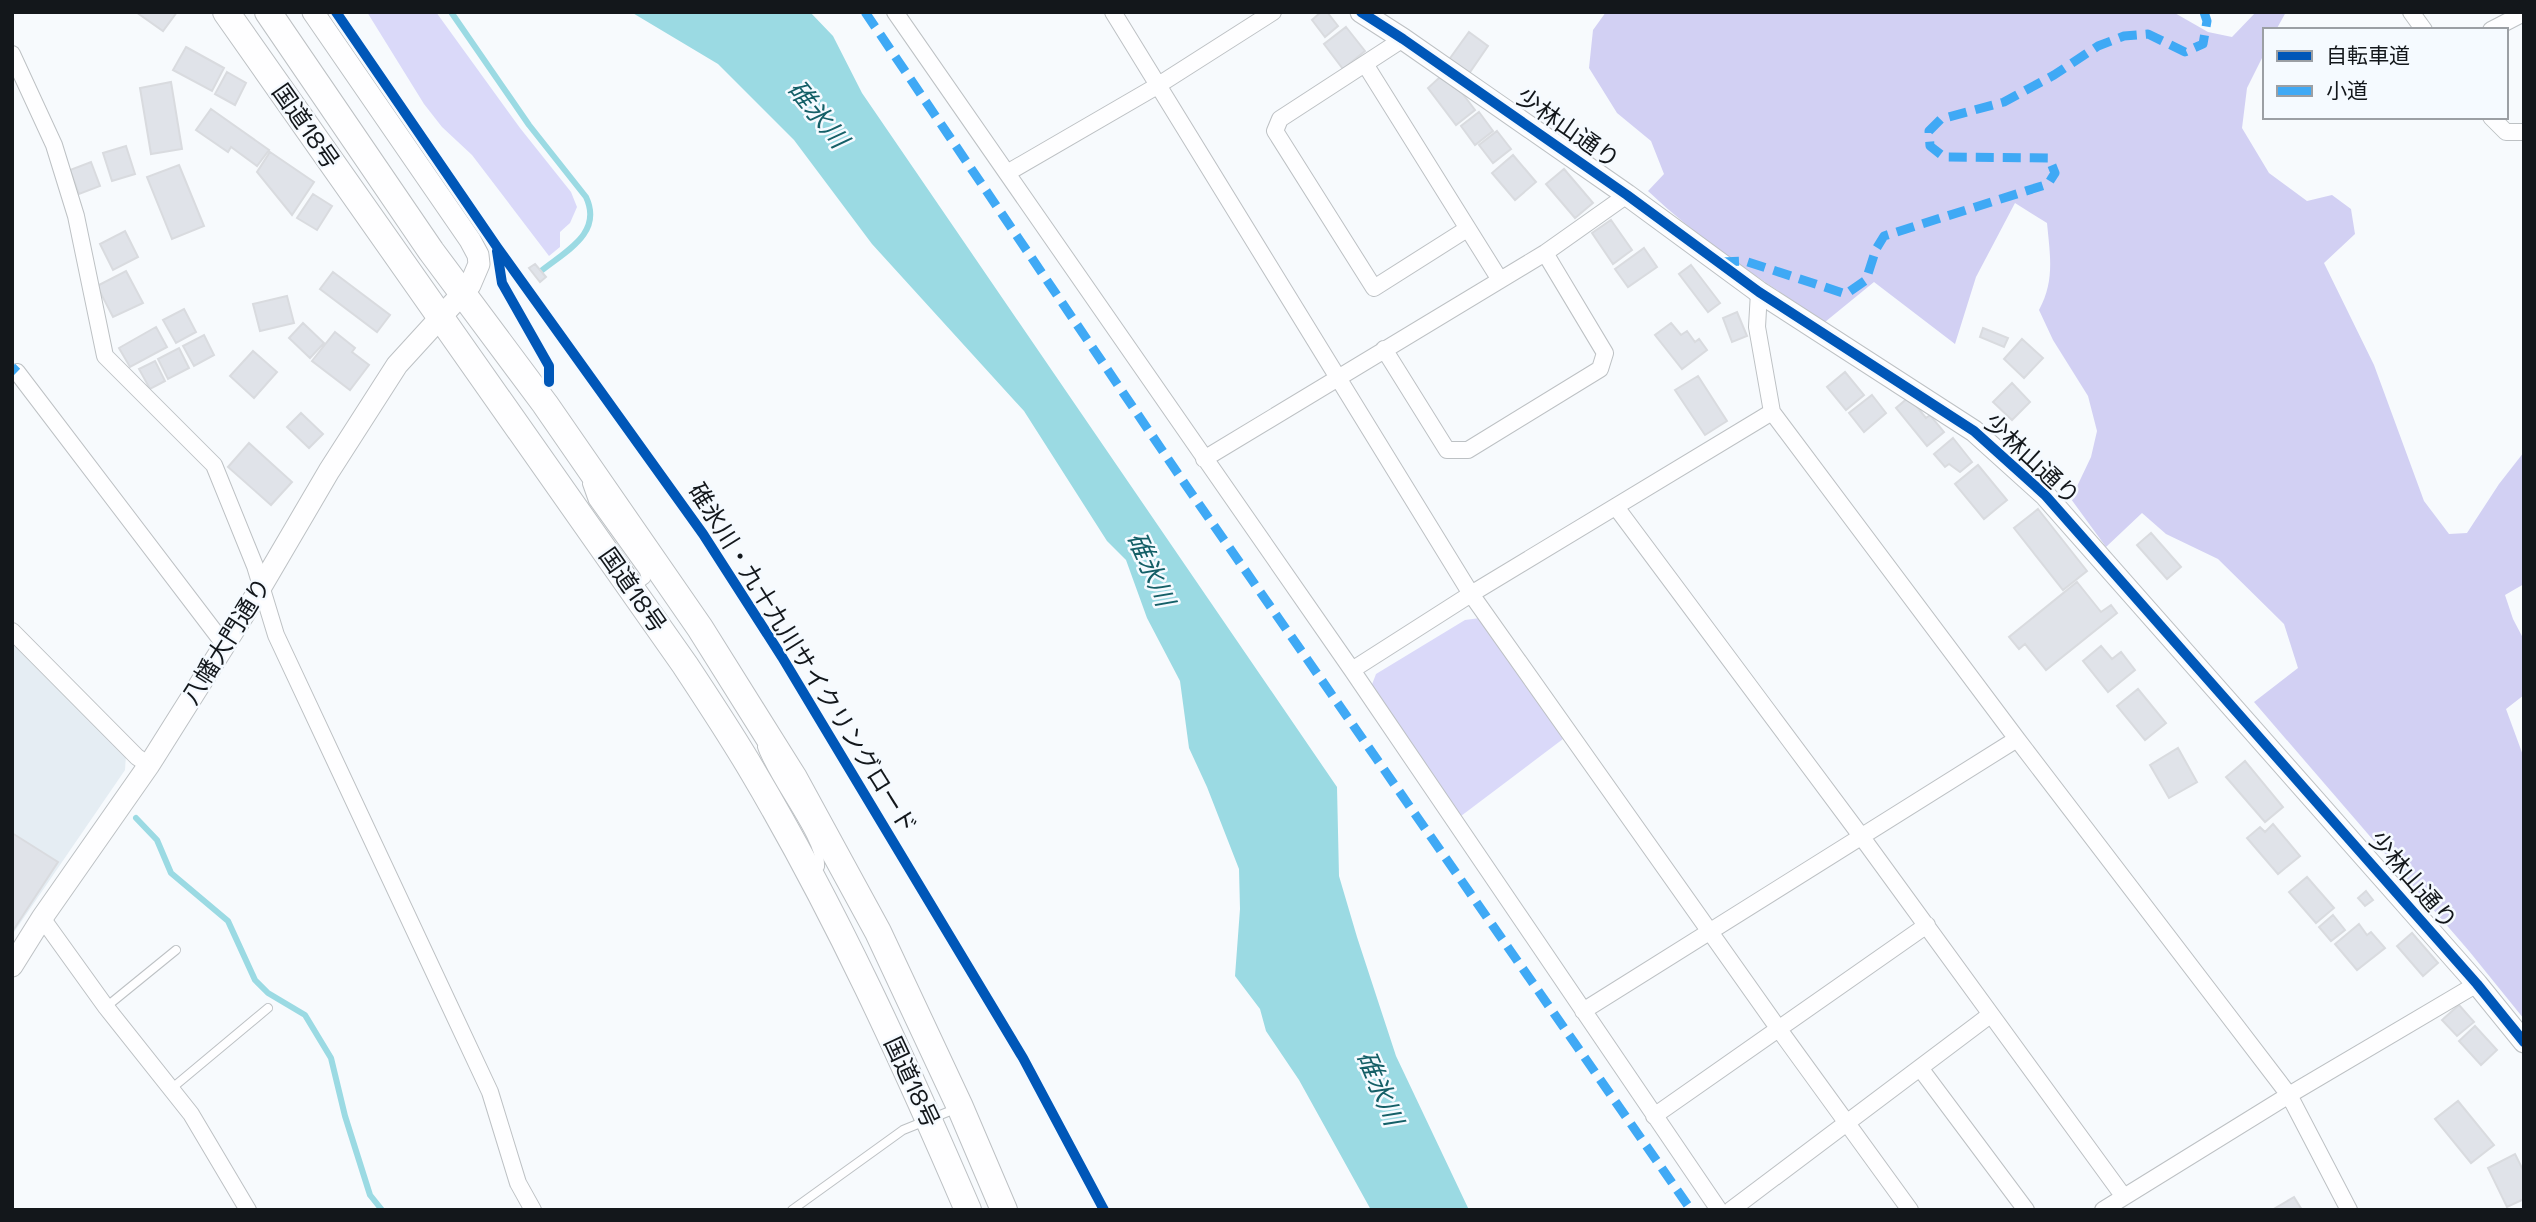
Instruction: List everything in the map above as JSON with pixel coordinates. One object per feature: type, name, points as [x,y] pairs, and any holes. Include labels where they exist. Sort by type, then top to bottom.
[{"type":"highway","name":"国道18号","points":[[226,12],[685,665],[753,772],[809,872],[890,1033],[968,1210]]},
{"type":"highway","name":"国道18号","points":[[268,12],[431,251],[569,439],[700,628],[794,778],[878,932],[960,1107],[1004,1210]]},
{"type":"street","name":"八幡大門通り","points":[[12,966],[42,918],[149,765],[397,365],[463,294],[475,275],[478,255],[313,12]]},
{"type":"street","points":[[895,12],[1352,670],[1719,1210]]},
{"type":"street","points":[[1113,12],[1471,594],[1910,1210]]},
{"type":"street","points":[[1007,173],[1157,86],[1273,12]]},
{"type":"street","name":"少林山通り","points":[[1361,12],[1404,39],[1627,195],[1759,292],[1973,431],[2045,495],[2477,984],[2524,1042]]},
{"type":"street","points":[[2411,12],[2423,28]]},
{"type":"street","points":[[2495,28],[2524,13]]},
{"type":"street","points":[[1404,39],[1280,119],[1275,131],[1374,288],[1466,229]]},
{"type":"street","points":[[12,54],[54,145],[76,216],[105,356],[214,465],[255,565],[276,635],[490,1092],[518,1183],[533,1210]]},
{"type":"street","points":[[1365,64],[1500,281]]},
{"type":"street","points":[[2493,119],[2506,132],[2524,132]]},
{"type":"street","points":[[1204,459],[1545,253],[1627,195]]},
{"type":"street","points":[[1384,349],[1447,450],[1468,450],[1600,369],[1605,353],[1545,253]]},
{"type":"street","points":[[1759,292],[1757,327],[1772,412],[2289,1095],[2350,1210]]},
{"type":"street","points":[[17,372],[224,644]]},
{"type":"street","points":[[1352,670],[1471,594],[1772,412]]},
{"type":"street","points":[[1616,507],[1927,925],[2124,1197]]},
{"type":"street","points":[[12,631],[137,757],[149,765]]},
{"type":"street","points":[[1583,1011],[2017,739]]},
{"type":"street","points":[[42,918],[106,1007],[191,1114],[248,1210]]},
{"type":"street","points":[[1654,1116],[1927,925]]},
{"type":"street","points":[[2103,1210],[2289,1095],[2477,984]]},
{"type":"street","points":[[1731,1210],[1990,1015]]},
{"type":"street","points":[[1920,1068],[2026,1210]]},
{"type":"lane","points":[[569,439],[593,500],[644,572],[646,579],[632,589]]},
{"type":"lane","points":[[750,708],[768,765],[821,858],[820,867],[809,872]]},
{"type":"lane","points":[[106,1007],[176,950]]},
{"type":"lane","points":[[171,1089],[268,1008]]},
{"type":"lane","points":[[792,1210],[903,1130],[960,1107]]},
{"type":"shaded area","points":[[367,12],[436,12],[520,128],[571,192],[577,207],[570,223],[560,232],[560,247],[549,256],[472,155],[442,127],[424,104]]},
{"type":"shaded area","points":[[1606,12],[2173,12],[2208,32],[2232,37],[2256,12],[2286,12],[2277,28],[2263,28],[2263,56],[2247,88],[2242,128],[2269,173],[2307,201],[2332,195],[2351,209],[2355,234],[2324,263],[2374,365],[2424,501],[2449,534],[2467,533],[2524,452],[2524,584],[2505,595],[2524,640],[2524,695],[2506,709],[2524,758],[2524,1019],[2469,951],[2254,702],[2298,668],[2284,624],[2218,559],[2166,534],[2142,513],[2106,547],[2071,499],[2091,457],[2097,431],[2088,396],[2053,340],[2039,310],[2049,278],[2047,223],[2015,203],[1976,277],[1955,344],[1874,282],[1825,322],[1711,244],[1648,191],[1664,174],[1651,141],[1617,113],[1589,68],[1593,30]]},
{"type":"shaded area","points":[[1480,618],[1563,739],[1461,816],[1371,687],[1376,674],[1465,620]]},
{"type":"shaded area","points":[[12,643],[126,755],[125,770],[12,935]]},
{"type":"water","name":"碓氷川","points":[[631,12],[810,12],[833,36],[862,93],[1337,787],[1339,876],[1357,937],[1396,1056],[1469,1210],[1371,1210],[1299,1080],[1266,1031],[1260,1009],[1235,976],[1240,909],[1239,869],[1189,748],[1180,681],[1147,618],[1126,560],[1107,541],[1024,411],[872,244],[794,140],[718,64]]},
{"type":"building","points":[[136,12],[177,12],[163,31]]},
{"type":"building","points":[[1321,12],[1327,12],[1338,26],[1325,37],[1312,20]]},
{"type":"building","points":[[1346,27],[1365,51],[1343,69],[1324,44]]},
{"type":"building","points":[[1469,32],[1488,46],[1468,75],[1448,61]]},
{"type":"building","points":[[186,47],[224,68],[212,91],[173,70]]},
{"type":"building","points":[[227,72],[246,83],[235,105],[215,94]]},
{"type":"building","points":[[1440,77],[1462,93],[1475,110],[1456,125],[1428,88]]},
{"type":"building","points":[[171,82],[182,149],[151,154],[140,88]]},
{"type":"building","points":[[211,109],[269,150],[257,166],[231,147],[228,152],[196,130]]},
{"type":"building","points":[[1479,112],[1493,131],[1475,145],[1461,126]]},
{"type":"building","points":[[1497,131],[1511,149],[1493,163],[1479,145]]},
{"type":"building","points":[[126,146],[135,174],[112,181],[103,153]]},
{"type":"building","points":[[270,152],[314,182],[292,215],[257,172]]},
{"type":"building","points":[[1513,155],[1536,182],[1515,200],[1492,173]]},
{"type":"building","points":[[91,162],[100,186],[79,194],[70,170]]},
{"type":"building","points":[[179,165],[204,226],[172,239],[147,177]]},
{"type":"building","points":[[1564,169],[1593,203],[1575,218],[1546,184]]},
{"type":"building","points":[[313,194],[332,206],[317,230],[297,218]]},
{"type":"building","points":[[1611,220],[1632,250],[1613,264],[1592,233]]},
{"type":"building","points":[[125,231],[138,257],[113,270],[100,244]]},
{"type":"building","points":[[1644,248],[1657,267],[1628,287],[1615,269]]},
{"type":"building","points":[[535,264],[546,277],[540,282],[529,268]]},
{"type":"building","points":[[1691,265],[1720,303],[1708,312],[1679,274]]},
{"type":"building","points":[[126,271],[143,303],[113,317],[97,286]]},
{"type":"building","points":[[333,272],[390,315],[377,332],[320,289]]},
{"type":"building","points":[[287,296],[294,323],[260,331],[253,304]]},
{"type":"building","points":[[184,309],[196,332],[176,343],[163,320]]},
{"type":"building","points":[[1737,312],[1747,336],[1732,342],[1723,318]]},
{"type":"building","points":[[303,323],[324,343],[310,358],[289,338]]},
{"type":"building","points":[[1671,323],[1681,335],[1687,331],[1695,342],[1699,339],[1707,350],[1682,369],[1655,335]]},
{"type":"building","points":[[156,327],[167,347],[130,367],[119,348]]},
{"type":"building","points":[[1983,328],[2008,338],[2004,347],[1980,337]]},
{"type":"building","points":[[335,332],[355,348],[352,352],[369,365],[350,390],[312,361]]},
{"type":"building","points":[[204,335],[214,355],[194,366],[183,346]]},
{"type":"building","points":[[2022,339],[2043,358],[2024,378],[2004,359]]},
{"type":"building","points":[[179,348],[189,368],[168,379],[158,359]]},
{"type":"building","points":[[253,351],[277,372],[254,398],[230,376]]},
{"type":"building","points":[[155,361],[165,381],[150,389],[139,369]]},
{"type":"building","points":[[1845,372],[1864,395],[1846,410],[1827,387]]},
{"type":"building","points":[[1698,376],[1727,421],[1705,435],[1675,390]]},
{"type":"building","points":[[2012,383],[2030,402],[2012,420],[1993,402]]},
{"type":"building","points":[[1872,395],[1886,413],[1864,432],[1849,413]]},
{"type":"building","points":[[1909,397],[1926,418],[1930,415],[1944,432],[1927,446],[1896,408]]},
{"type":"building","points":[[301,413],[323,434],[309,448],[287,427]]},
{"type":"building","points":[[1953,438],[1972,462],[1960,472],[1949,464],[1945,467],[1934,454]]},
{"type":"building","points":[[249,443],[292,482],[271,505],[228,467]]},
{"type":"building","points":[[1978,465],[2007,500],[1984,519],[1955,484]]},
{"type":"building","points":[[2038,509],[2087,571],[2063,590],[2014,528]]},
{"type":"building","points":[[2151,533],[2181,567],[2167,579],[2137,545]]},
{"type":"building","points":[[2077,582],[2101,612],[2111,605],[2117,613],[2046,670],[2025,644],[2019,649],[2009,637]]},
{"type":"building","points":[[2101,646],[2112,659],[2121,652],[2135,670],[2108,692],[2083,661]]},
{"type":"building","points":[[2138,689],[2166,723],[2145,740],[2117,706]]},
{"type":"building","points":[[2178,748],[2197,782],[2169,798],[2150,765]]},
{"type":"building","points":[[2245,761],[2283,807],[2265,822],[2226,777]]},
{"type":"building","points":[[2273,824],[2300,856],[2278,874],[2247,838],[2260,827],[2265,832]]},
{"type":"building","points":[[12,833],[58,862],[12,932]]},
{"type":"building","points":[[2307,877],[2334,908],[2316,923],[2289,892]]},
{"type":"building","points":[[2366,891],[2373,900],[2365,906],[2358,898]]},
{"type":"building","points":[[2333,915],[2345,930],[2331,941],[2319,927]]},
{"type":"building","points":[[2359,924],[2367,935],[2371,932],[2385,948],[2357,970],[2335,944]]},
{"type":"building","points":[[2412,933],[2438,963],[2423,976],[2397,946]]},
{"type":"building","points":[[2459,1005],[2474,1022],[2457,1036],[2442,1020]]},
{"type":"building","points":[[2475,1026],[2497,1050],[2481,1065],[2459,1041]]},
{"type":"building","points":[[2458,1101],[2494,1145],[2471,1163],[2435,1119]]},
{"type":"building","points":[[2515,1154],[2524,1172],[2524,1199],[2507,1207],[2488,1168]]},
{"type":"building","points":[[2294,1197],[2302,1210],[2272,1210]]},
{"type":"waterway","points":[[451,12],[529,125],[586,197],[590,210],[586,231],[571,248],[541,271]]},
{"type":"waterway","points":[[136,818],[157,840],[171,873],[228,921],[255,980],[268,993],[305,1015],[331,1058],[345,1116],[370,1195],[382,1210]]},
{"type":"marked path","points":[[865,12],[1185,484],[1691,1210]]},
{"type":"marked path","points":[[1721,262],[1745,261],[1846,294],[1866,280],[1876,249],[1884,236],[2048,184],[2055,173],[2049,158],[1944,157],[1930,146],[1929,131],[1941,119],[2004,102],[2054,75],[2098,46],[2124,36],[2148,34],[2185,52],[2203,44],[2207,21],[2204,12]]},
{"type":"marked path","points":[[12,367],[17,372]]},
{"type":"cycle path","name":"碓氷川・九十九川サイクリングロード","points":[[336,12],[497,247],[703,534],[782,657],[1023,1058],[1104,1210]]},
{"type":"cycle path","points":[[1361,12],[1627,195],[1759,292],[1974,431],[2045,495],[2477,984],[2524,1042]]},
{"type":"cycle path","points":[[497,251],[502,283],[549,366],[549,382]]}]
